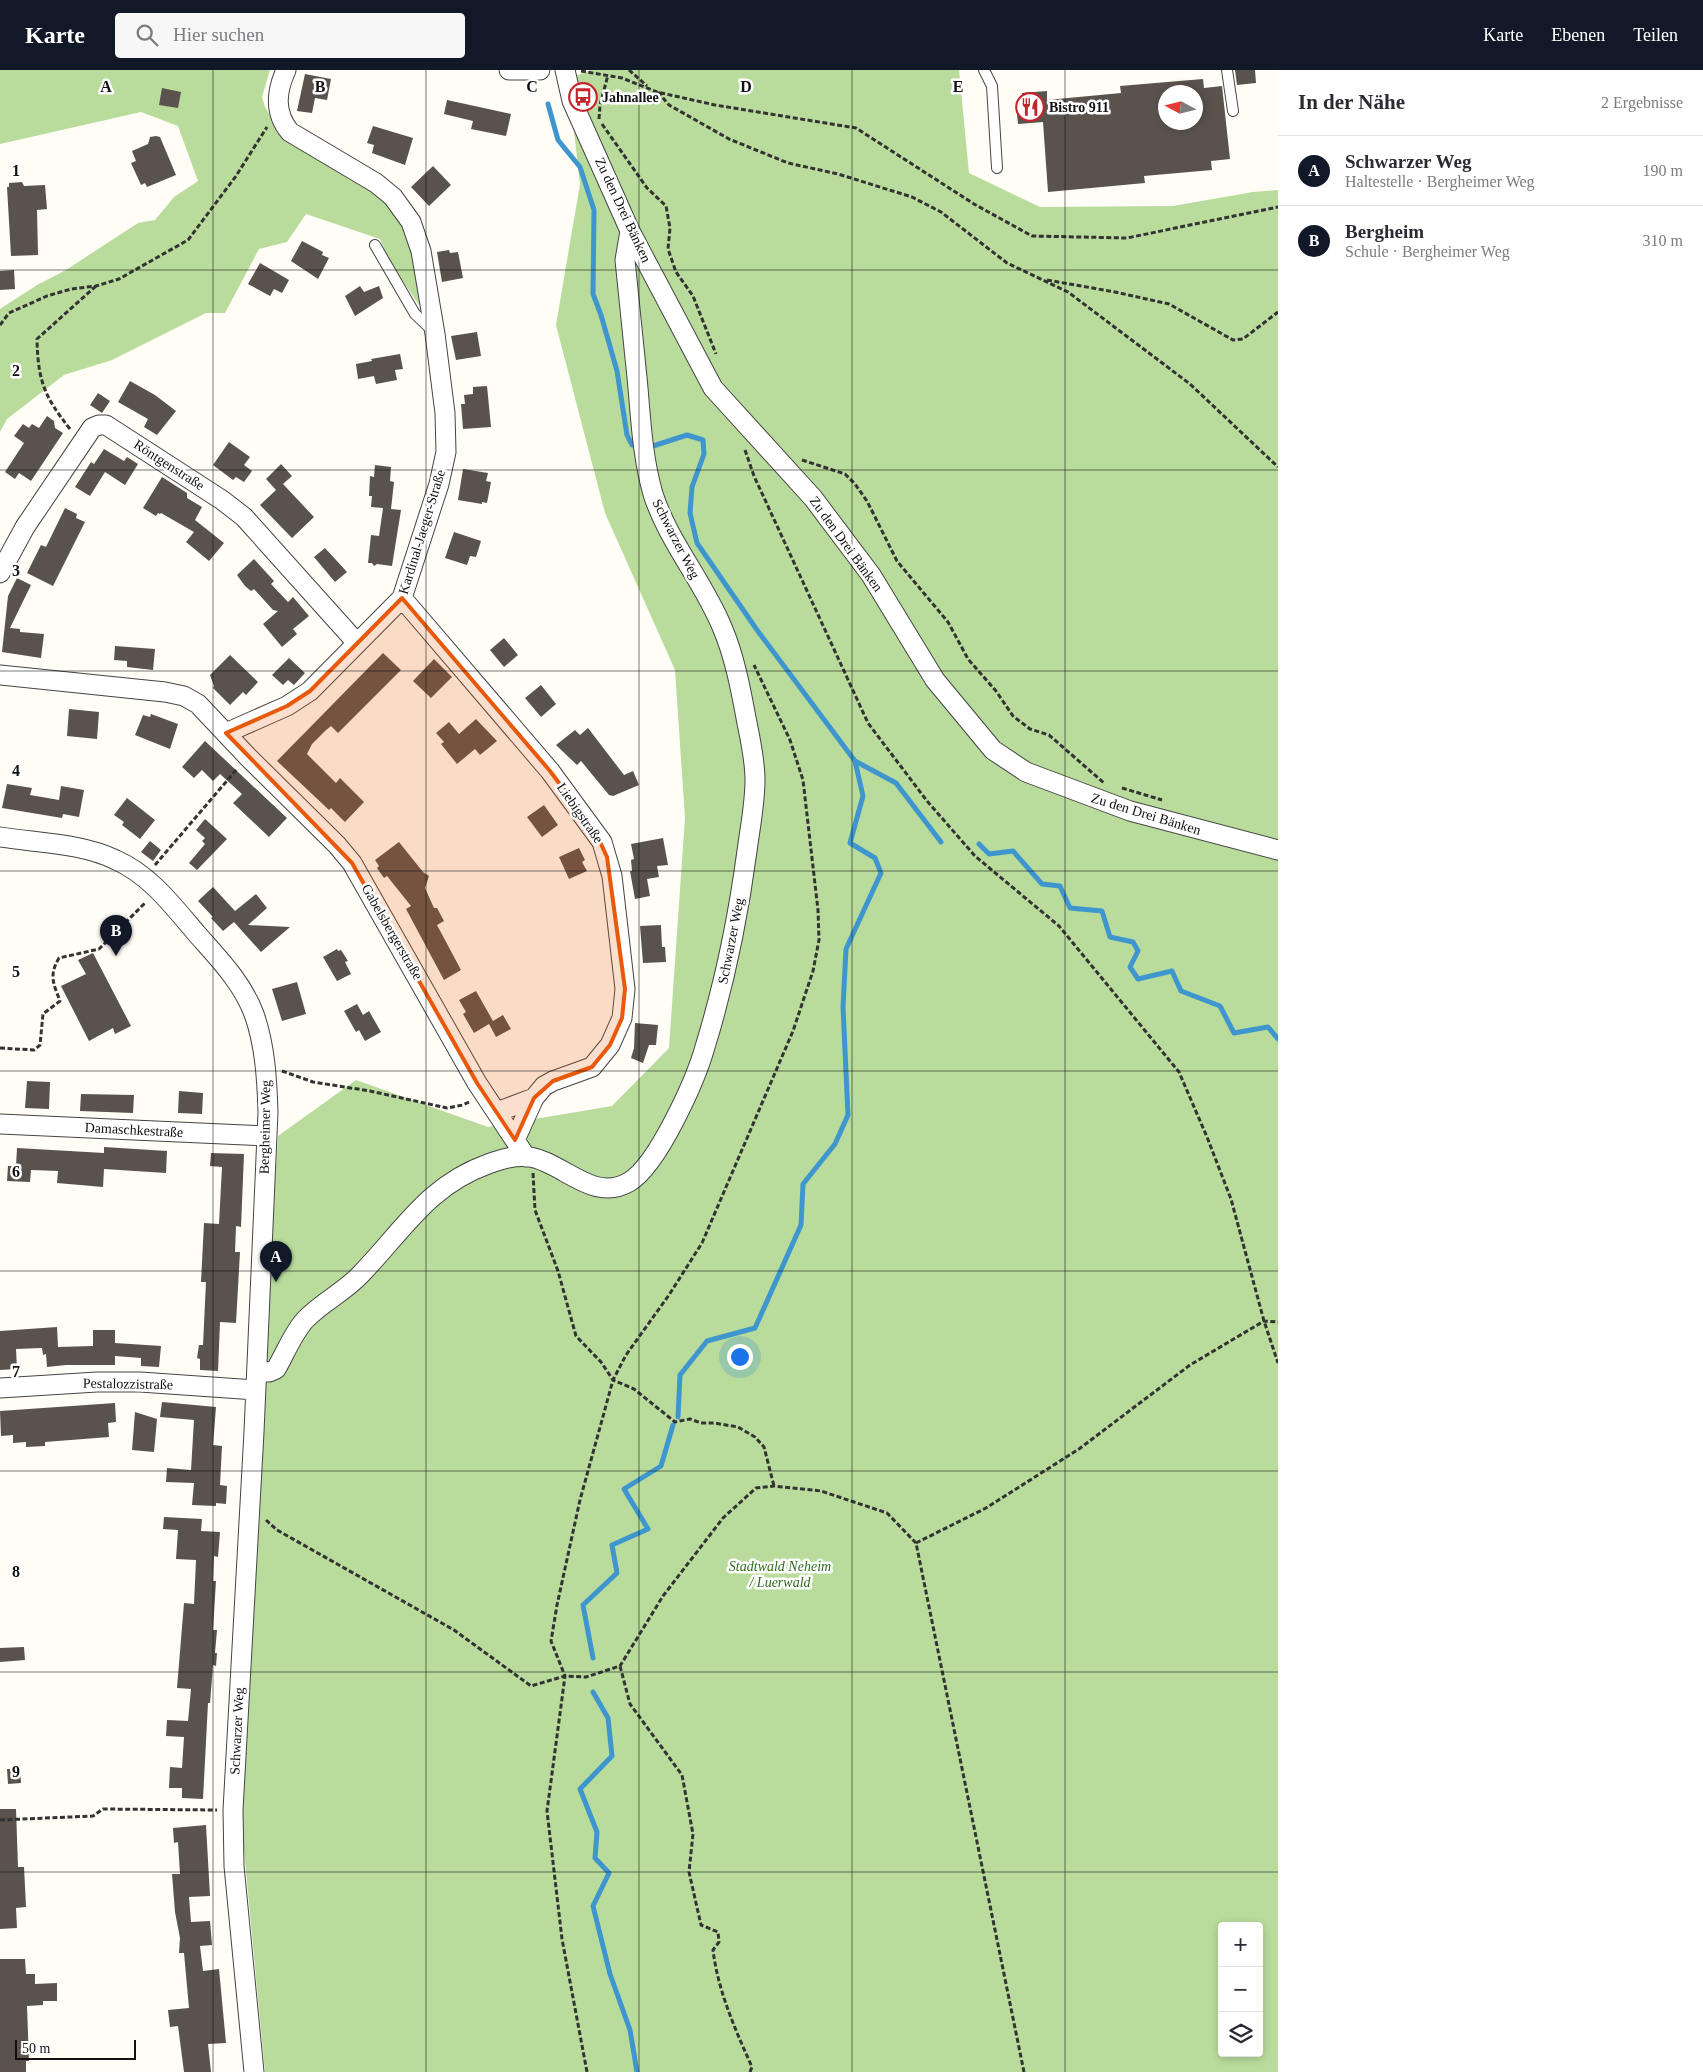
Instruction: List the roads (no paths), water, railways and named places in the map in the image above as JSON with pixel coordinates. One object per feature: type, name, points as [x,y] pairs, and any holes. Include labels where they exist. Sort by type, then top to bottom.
[{"type":"street","name":"Kardinal-Jaeger-Straße","points":[[226,733],[269,715],[298,699],[319,683],[402,598],[439,484],[446,452],[445,413],[435,334],[421,251],[411,222],[393,197],[376,183],[290,132],[281,119],[278,100],[286,70]]},
{"type":"street","points":[[509,70],[540,70]]},
{"type":"street","name":"Zu den Drei Bänken","points":[[565,70],[572,101],[630,231],[713,388],[813,498],[871,575],[935,680],[993,750],[1026,772],[1112,805],[1278,850]]},
{"type":"street","name":"Schwarzer Weg","points":[[254,2072],[234,1866],[233,1810],[256,1381],[268,1372],[276,1369],[304,1321],[358,1277],[430,1197],[458,1178],[479,1168],[511,1157],[529,1157],[552,1165],[586,1184],[607,1189],[621,1186],[634,1179],[659,1146],[690,1090],[718,1005],[734,934],[753,806],[755,778],[752,750],[732,656],[721,624],[671,534],[654,496],[643,454],[625,260],[630,231]]},
{"type":"street","name":"Röntgenstraße","points":[[0,573],[26,527],[92,428],[98,425],[106,425],[222,500],[244,517],[357,643]]},
{"type":"street","name":"Liebigstraße","points":[[402,598],[550,771],[602,842],[612,876],[625,989],[622,1018],[610,1045],[592,1067],[544,1086],[534,1098],[516,1140]]},
{"type":"street","points":[[0,674],[155,690],[184,696],[198,704],[226,733]]},
{"type":"street","name":"Gabelsbergerstraße","points":[[226,733],[352,863],[477,1083],[529,1157]]},
{"type":"street","name":"Bergheimer Weg","points":[[0,837],[94,852],[120,862],[144,877],[158,890],[232,975],[244,993],[258,1028],[265,1065],[268,1112],[256,1381]]},
{"type":"street","name":"Liebigstraße","points":[[497,1112],[534,1098]]},
{"type":"street","name":"Damaschkestraße","points":[[0,1124],[267,1136]]},
{"type":"street","name":"Pestalozzistraße","points":[[0,1388],[97,1382],[256,1381]]},
{"type":"lane","points":[[984,70],[992,86],[997,168]]},
{"type":"lane","points":[[1227,70],[1234,111]]},
{"type":"lane","points":[[375,245],[414,314],[435,334]]},
{"type":"waterway","points":[[548,104],[558,140],[580,167],[594,210],[593,294],[617,371],[627,435],[632,445]]},
{"type":"waterway","points":[[650,447],[687,435],[703,440],[704,454],[692,487],[690,513],[697,543],[757,630],[855,761],[863,796],[850,843],[875,858],[881,873],[846,949],[843,1007],[848,1115],[835,1144],[803,1184],[801,1225],[755,1328],[707,1341],[680,1375],[678,1417]]},
{"type":"waterway","points":[[855,761],[896,783],[941,842]]},
{"type":"waterway","points":[[979,844],[989,854],[1013,851],[1042,884],[1060,886],[1070,908],[1102,911],[1110,937],[1133,942],[1138,951],[1130,967],[1138,979],[1172,971],[1181,991],[1220,1006],[1234,1033],[1268,1027],[1278,1039]]},
{"type":"waterway","points":[[593,1658],[583,1605],[617,1573],[612,1545],[648,1529],[624,1489],[661,1466],[673,1425]]},
{"type":"waterway","points":[[593,1692],[608,1718],[612,1756],[580,1789],[597,1832],[595,1858],[609,1873],[593,1906],[610,1974],[630,2030],[637,2072]]},
{"type":"place","name":"Jahnallee","points":[[583,97]]},
{"type":"place","name":"Bistro 911","points":[[1030,107]]},
{"type":"place","name":"Bergheim","points":[[116,956]]},
{"type":"place","name":"Schwarzer Weg","points":[[276,1282]]},
{"type":"park label","name":"Stadtwald Neheim / Luerwald","points":[[780,1574]]}]
